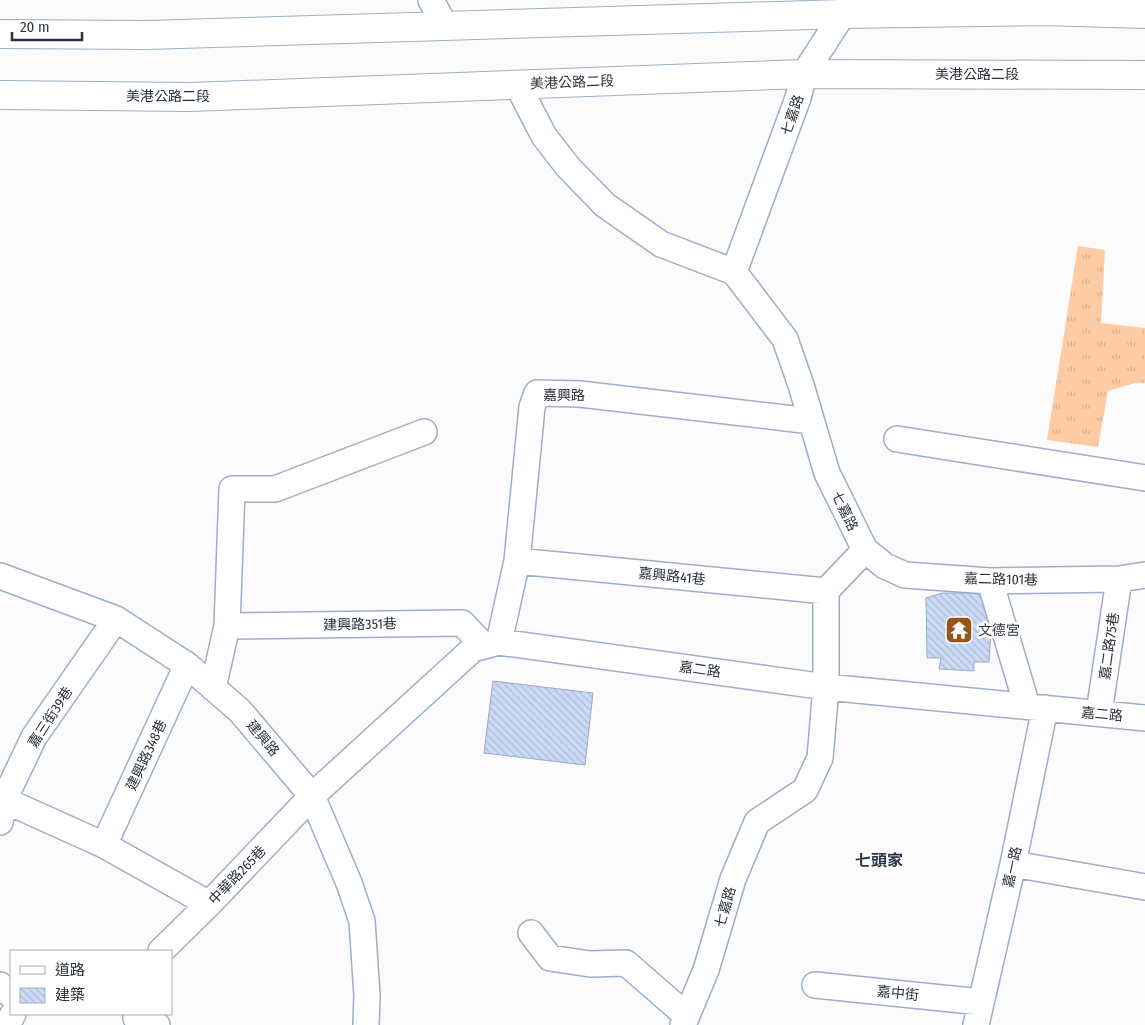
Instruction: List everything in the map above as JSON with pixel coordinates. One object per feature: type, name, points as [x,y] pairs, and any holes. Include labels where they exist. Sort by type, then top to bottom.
[{"type":"main road","points":[[0,34],[146,35],[445,26],[847,7],[1145,14]]},
{"type":"main road","name":"美港公路二段","points":[[0,95],[191,97],[804,74],[1145,75]]},
{"type":"street","points":[[431,0],[445,26]]},
{"type":"street","name":"七嘉路","points":[[847,7],[804,74],[798,98],[734,272],[785,339],[801,385],[826,473],[864,550]]},
{"type":"street","points":[[517,84],[544,136],[568,167],[605,205],[661,244],[734,272]]},
{"type":"street","name":"嘉興路","points":[[492,644],[517,561],[532,408],[537,393],[580,394],[810,421]]},
{"type":"street","points":[[213,688],[227,626],[232,489],[275,489],[424,432]]},
{"type":"street","points":[[897,439],[1145,478]]},
{"type":"street","points":[[826,591],[864,550]]},
{"type":"street","name":"嘉二路101巷","points":[[864,550],[885,566],[905,575],[990,581],[1118,579],[1145,575]]},
{"type":"street","name":"嘉興路41巷","points":[[517,561],[826,591]]},
{"type":"street","name":"建興路","points":[[0,576],[116,619],[187,665],[240,711],[312,796],[349,883],[362,921],[367,995],[366,1025]]},
{"type":"street","name":"嘉二路75巷","points":[[1099,713],[1118,579]]},
{"type":"street","points":[[990,581],[1036,707]]},
{"type":"street","name":"七嘉路","points":[[685,1020],[706,970],[733,879],[757,822],[805,790],[820,758],[826,687],[826,591]]},
{"type":"street","name":"嘉三街39巷","points":[[2,811],[34,737],[116,619]]},
{"type":"street","name":"建興路351巷","points":[[227,626],[462,623],[492,644]]},
{"type":"street","points":[[312,796],[473,649],[492,644]]},
{"type":"street","name":"嘉二路","points":[[492,644],[826,687],[1145,718]]},
{"type":"street","name":"建興路348巷","points":[[104,845],[187,665]]},
{"type":"street","name":"嘉一路","points":[[979,1013],[1013,864],[1036,707]]},
{"type":"street","name":"中華路265巷","points":[[162,950],[210,904],[312,796]]},
{"type":"street","points":[[2,811],[104,845],[210,904]]},
{"type":"street","points":[[1013,864],[1145,887]]},
{"type":"street","points":[[531,933],[550,958],[590,964],[626,963],[685,1020]]},
{"type":"street","points":[[0,985],[10,995]]},
{"type":"street","name":"嘉中街","points":[[815,985],[979,1013]]},
{"type":"green space","points":[[1078,246],[1105,250],[1101,323],[1145,328],[1145,383],[1135,383],[1108,391],[1098,447],[1047,440]]},
{"type":"building","name":"文德宮","points":[[942,593],[975,593],[993,602],[989,662],[974,662],[974,671],[939,669],[941,658],[927,658],[926,598]]},
{"type":"building","points":[[493,681],[593,693],[585,765],[484,753]]},
{"type":"place","name":"文德宮","points":[[959,630]]},
{"type":"district","name":"七頭家","points":[[879,860]]}]
